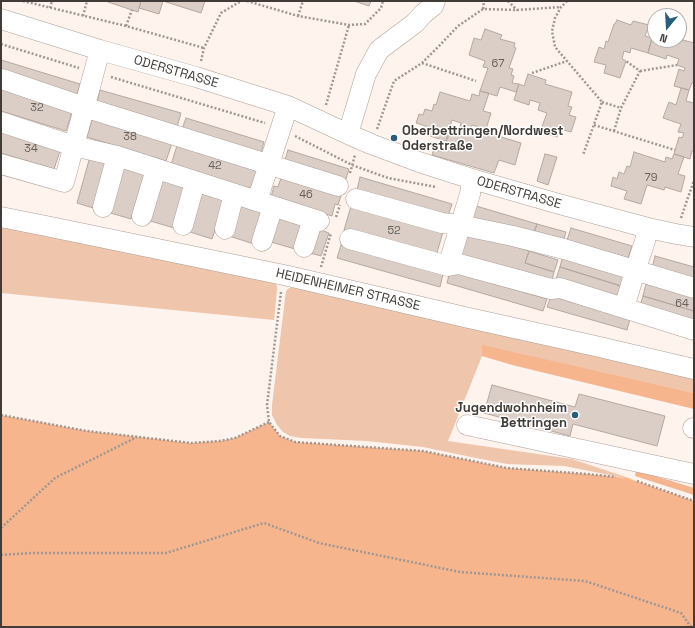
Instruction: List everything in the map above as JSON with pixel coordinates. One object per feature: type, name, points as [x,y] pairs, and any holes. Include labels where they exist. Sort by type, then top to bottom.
[{"type":"street","points":[[348,134],[366,74],[379,50],[415,23],[424,5]]},
{"type":"street","name":"ODERSTRASSE","points":[[1,19],[288,106],[372,144],[419,162],[472,179],[648,228],[685,235]]},
{"type":"street","points":[[1,164],[64,182],[100,50]]},
{"type":"street","points":[[2,79],[84,107],[338,186]]},
{"type":"street","points":[[262,240],[269,165],[288,106]]},
{"type":"street","points":[[1,122],[74,146],[117,156],[316,220],[304,247]]},
{"type":"street","points":[[103,208],[117,156]]},
{"type":"street","points":[[142,216],[156,169]]},
{"type":"street","points":[[448,266],[470,194],[472,179]]},
{"type":"street","points":[[183,224],[195,182]]},
{"type":"street","points":[[225,230],[234,194]]},
{"type":"street","points":[[356,198],[442,222],[513,236],[556,247],[694,288]]},
{"type":"street","name":"HEIDENHEIMER STRASSE","points":[[1,217],[284,275],[694,369]]},
{"type":"street","points":[[624,308],[648,228]]},
{"type":"street","points":[[350,239],[448,266],[459,264],[551,289],[560,288],[694,330]]},
{"type":"street","points":[[467,425],[694,474]]},
{"type":"path","points":[[23,1],[126,26],[204,48]]},
{"type":"path","points":[[50,8],[52,1]]},
{"type":"path","points":[[83,16],[88,1]]},
{"type":"path","points":[[196,78],[204,48],[221,13],[241,1]]},
{"type":"path","points":[[247,1],[298,16],[348,25],[365,24],[381,8],[383,1]]},
{"type":"path","points":[[298,16],[303,1]]},
{"type":"path","points":[[483,10],[484,1]]},
{"type":"path","points":[[508,1],[517,10]]},
{"type":"path","points":[[567,1],[561,7],[555,18],[552,31],[555,47],[602,102],[621,108]]},
{"type":"path","points":[[372,144],[394,81],[422,63],[458,26],[483,10],[517,10],[561,7]]},
{"type":"path","points":[[126,26],[132,10]]},
{"type":"path","points":[[321,122],[348,25]]},
{"type":"path","points":[[532,73],[567,61]]},
{"type":"path","points":[[626,61],[640,71],[677,65]]},
{"type":"path","points":[[422,63],[476,81]]},
{"type":"path","points":[[614,131],[621,108],[640,71]]},
{"type":"path","points":[[583,155],[602,102]]},
{"type":"path","points":[[594,125],[675,150]]},
{"type":"path","points":[[685,235],[694,180]]},
{"type":"path","points":[[316,283],[329,242]]},
{"type":"path","points":[[284,275],[267,405],[269,422],[280,436],[294,442],[423,451],[507,468],[621,477]]},
{"type":"path","points":[[1,415],[87,431],[191,443],[220,441],[235,438],[269,422]]},
{"type":"path","points":[[1,528],[55,478],[138,436]]},
{"type":"path","points":[[635,480],[694,501]]},
{"type":"path","points":[[1,555],[32,553],[166,553],[264,523],[319,543],[460,572],[585,581],[681,614],[691,627]]},
{"type":"shaded area","points":[[1,222],[274,280],[277,290],[274,320],[1,293]]},
{"type":"shaded area","points":[[293,287],[694,379],[694,393],[482,346],[482,356],[448,441],[572,459],[635,480],[564,466],[507,464],[423,447],[367,441],[301,438],[290,436],[283,432],[277,425],[272,415],[272,405],[286,291]]},
{"type":"shaded area","points":[[482,345],[694,393],[694,409],[512,365],[482,356]]},
{"type":"shaded area","points":[[1,415],[87,431],[191,443],[220,441],[235,438],[269,422],[280,436],[295,442],[423,451],[507,468],[627,478],[694,501],[694,627],[1,627]]},
{"type":"shaded area","points":[[636,470],[694,488],[694,495],[635,476]]},
{"type":"building","points":[[105,1],[141,1],[138,12]]},
{"type":"building","points":[[141,1],[163,1],[159,14],[139,8]]},
{"type":"building","points":[[163,1],[205,1],[201,13]]},
{"type":"building","points":[[354,1],[371,1],[369,6]]},
{"type":"building","points":[[617,20],[631,25],[633,21],[647,24],[645,36],[647,37],[647,48],[649,48],[648,53],[631,48],[630,53],[624,51],[622,59],[626,61],[620,78],[604,73],[606,65],[594,62],[599,47],[604,49],[606,41],[608,42]]},
{"type":"building","points":[[485,29],[502,35],[500,39],[515,43],[514,47],[516,48],[509,68],[513,69],[511,75],[514,76],[512,83],[519,84],[516,92],[500,87],[497,96],[480,91],[488,68],[483,67],[485,61],[469,55],[474,38],[481,40]]},
{"type":"building","points":[[687,41],[694,43],[694,83],[692,83],[689,90],[674,86],[679,69],[684,71],[685,68],[677,65],[679,59],[667,55],[666,59],[648,53],[649,48],[687,48]]},
{"type":"building","points":[[1,60],[80,84],[76,97],[1,74]]},
{"type":"building","points":[[528,74],[546,80],[545,84],[572,92],[568,106],[572,107],[569,115],[576,117],[571,132],[560,129],[557,137],[540,132],[547,113],[538,110],[540,103],[530,100],[529,105],[514,100],[519,84],[524,86]]},
{"type":"building","points":[[1,84],[74,106],[66,131],[1,111]]},
{"type":"building","points":[[681,88],[689,90],[686,101],[694,103],[694,151],[692,151],[690,159],[674,154],[679,137],[682,138],[684,133],[678,132],[681,124],[663,118],[669,102],[676,105]]},
{"type":"building","points":[[100,90],[181,113],[177,127],[97,103]]},
{"type":"building","points":[[480,91],[489,93],[483,111],[491,113],[486,129],[472,125],[470,131],[460,128],[461,123],[452,120],[446,141],[430,136],[432,128],[416,123],[419,114],[423,115],[425,109],[432,111],[434,104],[436,105],[440,92],[470,101],[472,94],[479,96]]},
{"type":"building","points":[[94,113],[174,137],[166,161],[87,137]]},
{"type":"building","points":[[186,118],[264,142],[261,153],[182,129]]},
{"type":"building","points":[[1,127],[62,145],[54,169],[1,153]]},
{"type":"building","points":[[451,128],[470,134],[472,128],[521,143],[515,165],[499,160],[494,173],[432,155],[434,149],[443,152]]},
{"type":"building","points":[[178,142],[259,166],[252,189],[171,165]]},
{"type":"building","points":[[288,150],[349,169],[345,182],[284,163]]},
{"type":"building","points":[[634,152],[665,162],[666,157],[672,159],[674,154],[684,157],[678,174],[685,176],[681,192],[665,187],[664,190],[647,185],[641,204],[624,199],[627,191],[611,186],[613,177],[617,179],[619,172],[624,174],[627,166],[630,167]]},
{"type":"building","points":[[91,153],[107,158],[93,208],[77,203]]},
{"type":"building","points":[[545,154],[557,157],[548,185],[537,181]]},
{"type":"building","points":[[122,163],[146,170],[131,219],[107,212]]},
{"type":"building","points":[[282,175],[342,193],[338,205],[335,204],[332,216],[271,197],[274,186],[278,187]]},
{"type":"building","points":[[160,177],[186,184],[174,228],[147,220]]},
{"type":"building","points":[[360,177],[452,204],[448,216],[357,190]]},
{"type":"building","points":[[201,188],[226,196],[212,239],[187,231]]},
{"type":"building","points":[[240,201],[264,208],[254,244],[229,236]]},
{"type":"building","points":[[351,206],[443,232],[436,256],[344,230]]},
{"type":"building","points":[[476,206],[537,224],[533,236],[472,219]]},
{"type":"building","points":[[280,214],[303,222],[295,249],[271,242]]},
{"type":"building","points":[[537,224],[566,232],[562,245],[533,236]]},
{"type":"building","points":[[571,228],[632,246],[628,258],[567,240]]},
{"type":"building","points":[[318,229],[329,233],[321,256],[310,253]]},
{"type":"building","points":[[467,232],[529,251],[525,263],[554,272],[551,284],[459,255]]},
{"type":"building","points":[[341,245],[443,274],[440,287],[337,258]]},
{"type":"building","points":[[529,251],[558,260],[554,272],[525,263]]},
{"type":"building","points":[[563,255],[625,274],[621,286],[560,267]]},
{"type":"building","points":[[655,256],[694,267],[694,281],[652,269]]},
{"type":"building","points":[[560,267],[621,286],[617,299],[556,279]]},
{"type":"building","points":[[450,271],[547,299],[543,311],[447,283]]},
{"type":"building","points":[[646,284],[694,297],[694,311],[643,296]]},
{"type":"building","points":[[551,296],[630,319],[627,330],[547,307]]},
{"type":"building","points":[[643,296],[694,311],[694,326],[639,310]]},
{"type":"building","name":"Jugendwohnheim Bettringen","points":[[492,385],[575,407],[579,394],[665,416],[657,446],[573,424],[570,436],[484,413]]},
{"type":"place","name":"Oberbettringen/Nordwest Oderstraße","points":[[394,138]]},
{"type":"place","name":"Jugendwohnheim Bettringen","points":[[575,415]]}]
